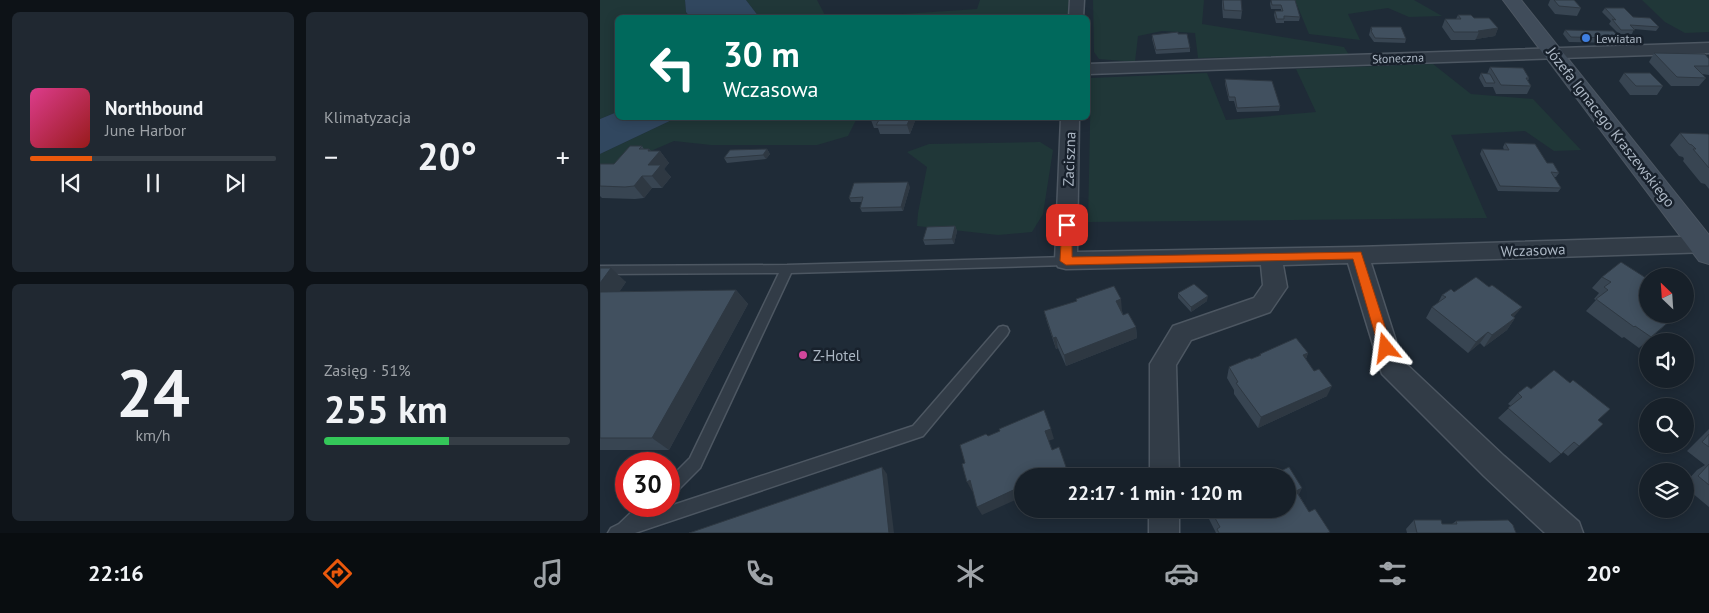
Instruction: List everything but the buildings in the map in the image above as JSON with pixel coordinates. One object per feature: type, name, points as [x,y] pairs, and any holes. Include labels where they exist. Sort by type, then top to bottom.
[{"type":"street","points":[[1076,15],[1077,0]]},
{"type":"street","name":"Józefa Ignacego Kraszewskiego","points":[[1512,0],[1706,248]]},
{"type":"street","name":"Słoneczna","points":[[1090,69],[1709,48]]},
{"type":"street","name":"Zaciszna","points":[[1066,261],[1070,120]]},
{"type":"street","name":"Wczasowa","points":[[1066,261],[1272,262],[1706,248]]},
{"type":"street","points":[[1359,260],[1391,366],[1494,466],[1568,533]]},
{"type":"street","points":[[1164,468],[1163,364],[1182,333],[1262,305],[1275,287],[1272,262]]},
{"type":"street","points":[[1164,518],[1164,533]]},
{"type":"lane","points":[[600,270],[787,269],[1066,261]]},
{"type":"lane","points":[[680,478],[695,463],[787,269]]},
{"type":"lane","points":[[620,531],[918,430],[1003,331]]},
{"type":"lane","points":[[620,531],[637,517]]},
{"type":"green space","points":[[600,0],[685,0],[686,12],[688,15],[615,15],[615,113],[600,119]]},
{"type":"green space","points":[[746,0],[817,0],[825,15],[757,15]]},
{"type":"green space","points":[[980,0],[1069,0],[1068,15],[888,15],[977,9]]},
{"type":"green space","points":[[1093,0],[1204,0],[1202,24],[1344,47],[1349,55],[1198,58],[1195,33],[1162,31],[1138,36],[1135,62],[1099,59],[1094,52]]},
{"type":"green space","points":[[1295,0],[1414,0],[1442,16],[1409,17],[1388,8],[1348,14],[1360,40],[1309,34]]},
{"type":"green space","points":[[1642,0],[1709,0],[1709,32],[1685,33],[1665,22]]},
{"type":"green space","points":[[1433,64],[1471,94],[1533,99],[1581,150],[1554,151],[1525,131],[1451,135],[1487,218],[1088,222],[1091,78],[1207,73],[1226,120],[1316,112],[1296,69]]},
{"type":"green space","points":[[672,120],[856,120],[848,136],[817,145],[711,145],[674,141],[600,173],[600,154]]},
{"type":"green space","points":[[1040,142],[1053,150],[1043,214],[1032,232],[998,235],[917,226],[927,167],[907,152],[929,144]]},
{"type":"water","points":[[685,0],[746,0],[757,15],[688,15],[686,12]]},
{"type":"water","points":[[615,113],[615,120],[672,120],[600,154],[600,119]]},
{"type":"place","name":"Lewiatan","points":[[1586,38]]},
{"type":"place","name":"Z-Hotel","points":[[803,355]]},
{"type":"route","points":[[1067,225],[1066,261],[1357,255],[1386,348]]}]
